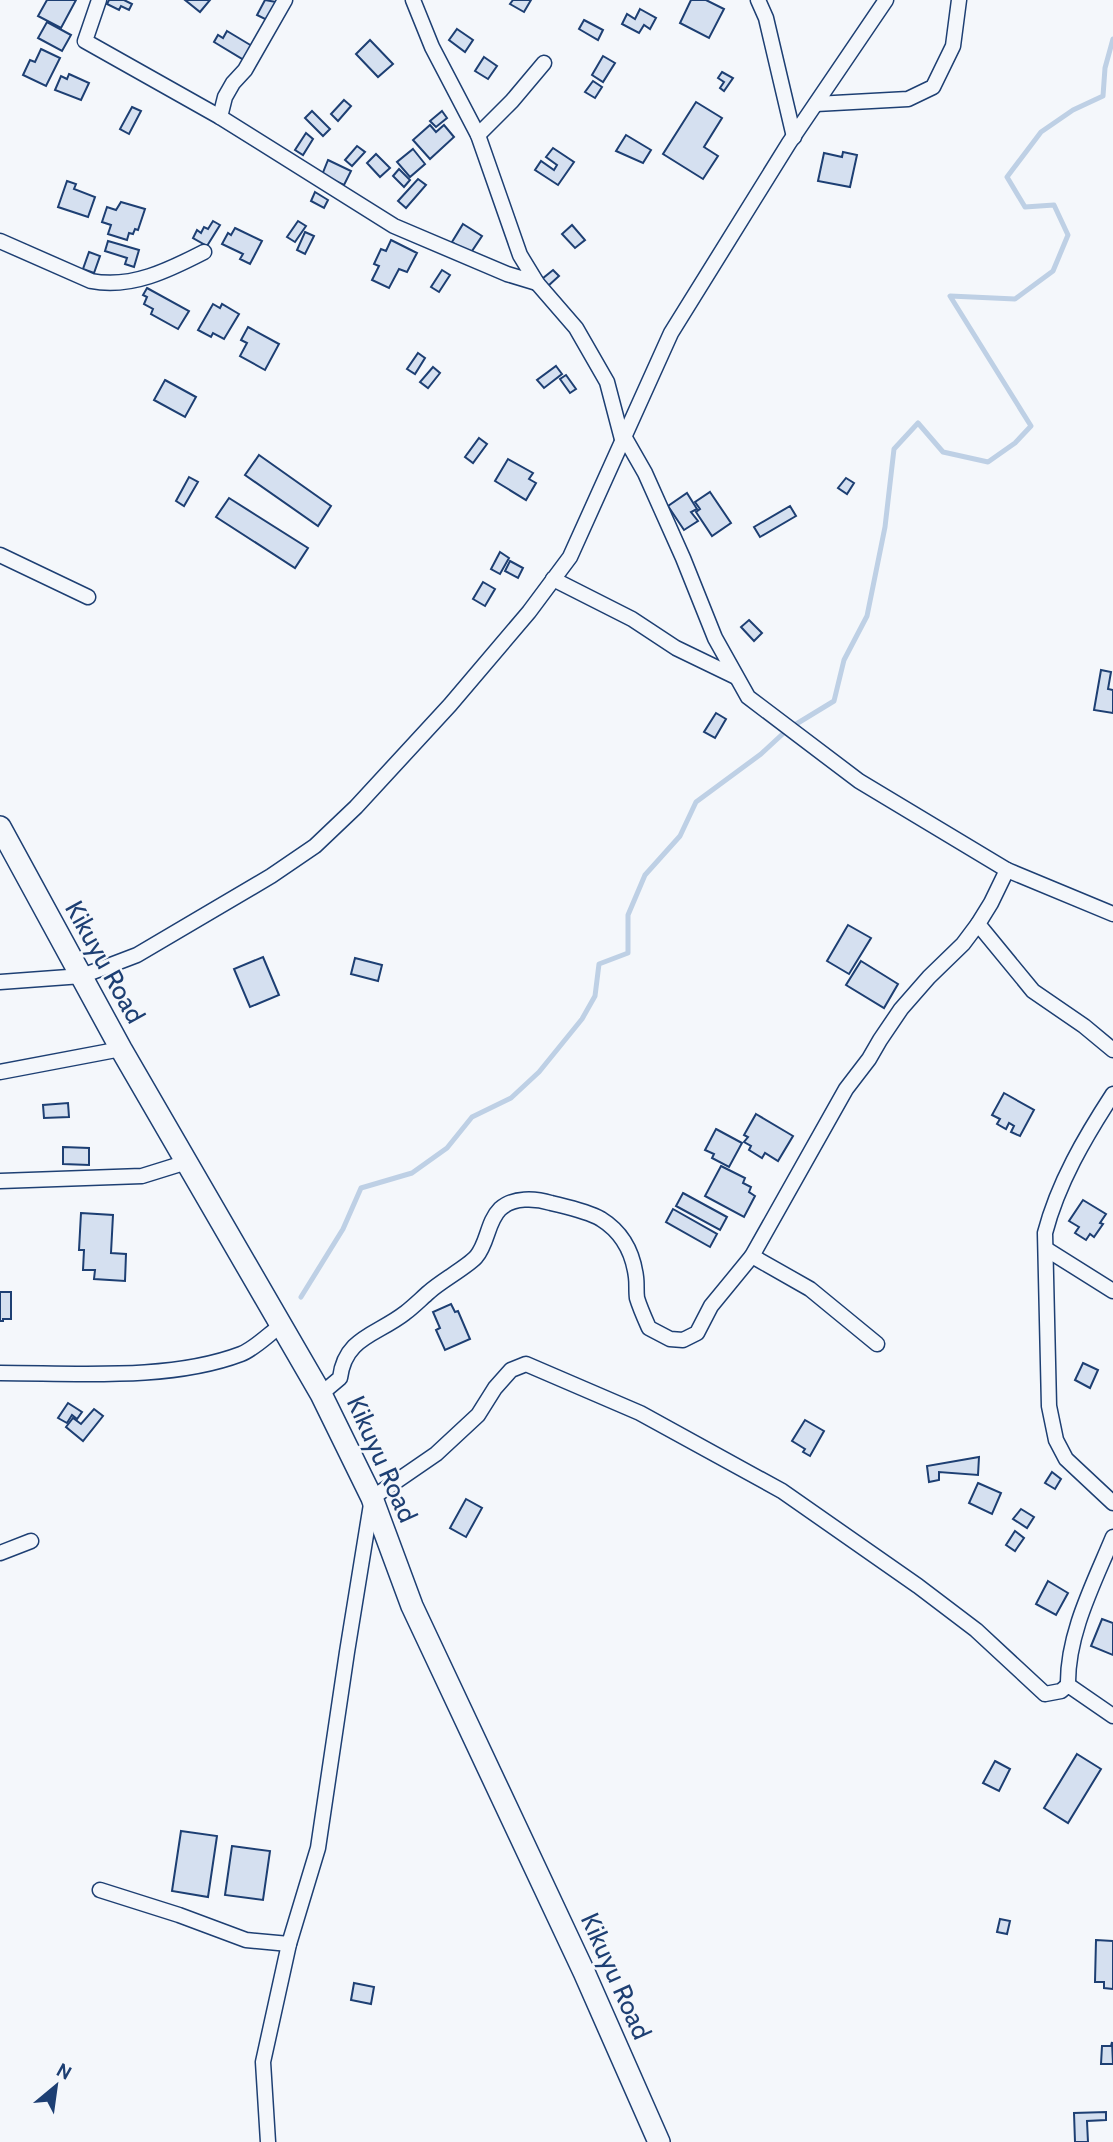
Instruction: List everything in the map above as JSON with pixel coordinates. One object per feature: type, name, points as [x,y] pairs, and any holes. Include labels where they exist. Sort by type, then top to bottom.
[{"type":"main road","name":"Kikuyu Road","points":[[0,827],[121,1049],[321,1394],[372,1498],[412,1606],[579,1960],[659,2142]]},
{"type":"street","points":[[99,0],[85,41],[220,117],[394,226],[507,274],[537,283]]},
{"type":"street","points":[[220,117],[225,97],[245,70],[285,0]]},
{"type":"street","points":[[413,0],[432,47],[478,135],[520,255],[537,283],[576,328],[607,382],[624,441],[645,473],[715,638],[748,697],[859,781],[1007,870],[1113,914]]},
{"type":"street","points":[[758,0],[766,18],[794,137]]},
{"type":"street","points":[[0,982],[82,976],[137,955],[271,876],[315,846],[356,807],[450,705],[529,612],[570,556],[671,333],[794,137],[886,0]]},
{"type":"street","points":[[816,104],[908,99],[933,87],[953,46],[959,0]]},
{"type":"street","points":[[478,135],[544,63]]},
{"type":"street","points":[[0,241],[101,283],[135,282],[204,252]]},
{"type":"street","points":[[0,555],[88,597]]},
{"type":"street","points":[[553,579],[632,619],[676,648],[736,677]]},
{"type":"street","points":[[321,1394],[340,1378],[347,1353],[360,1340],[404,1314],[440,1282],[475,1259],[485,1245],[490,1226],[500,1209],[519,1200],[541,1200],[600,1218],[622,1237],[631,1256],[637,1297],[649,1328],[670,1339],[682,1340],[697,1333],[711,1306],[752,1256],[858,1071],[869,1059],[901,1009],[963,944],[978,924],[1007,870]]},
{"type":"street","points":[[978,924],[1033,992],[1084,1026],[1113,1050]]},
{"type":"street","points":[[0,1072],[121,1049]]},
{"type":"street","points":[[1113,1094],[1070,1167],[1051,1208],[1045,1233],[1049,1406],[1056,1440],[1066,1458],[1113,1503]]},
{"type":"street","points":[[0,1181],[142,1176],[187,1162]]},
{"type":"street","points":[[1046,1249],[1113,1291]]},
{"type":"street","points":[[752,1256],[810,1289],[877,1344]]},
{"type":"street","points":[[0,1373],[115,1374],[176,1370],[243,1354],[280,1326]]},
{"type":"street","points":[[268,2142],[263,2063],[289,1944],[318,1848],[372,1498],[436,1454],[478,1415],[495,1388],[511,1370],[526,1364],[639,1413],[782,1492],[918,1586],[976,1630],[1045,1694],[1052,1695],[1068,1685]]},
{"type":"street","points":[[1068,1685],[1067,1660],[1080,1619],[1113,1537]]},
{"type":"street","points":[[0,1553],[31,1541]]},
{"type":"street","points":[[1068,1685],[1113,1716]]},
{"type":"street","points":[[100,1891],[179,1915],[246,1940],[289,1944]]},
{"type":"building","points":[[47,0],[76,0],[61,28],[38,16]]},
{"type":"building","points":[[109,0],[124,0],[132,4],[129,10],[121,6],[119,10],[107,4]]},
{"type":"building","points":[[185,0],[210,0],[200,12]]},
{"type":"building","points":[[265,0],[276,2],[267,20],[257,15]]},
{"type":"building","points":[[513,0],[531,0],[524,12],[510,4]]},
{"type":"building","points":[[691,0],[706,0],[724,9],[709,38],[680,23]]},
{"type":"building","points":[[640,9],[656,18],[650,29],[644,25],[639,33],[622,24],[627,14],[635,19]]},
{"type":"building","points":[[584,20],[603,30],[598,40],[579,29]]},
{"type":"building","points":[[47,22],[71,35],[62,51],[38,38]]},
{"type":"building","points":[[457,29],[473,40],[465,52],[449,40]]},
{"type":"building","points":[[227,31],[252,46],[244,60],[214,42],[218,35],[223,38]]},
{"type":"building","points":[[370,40],[393,64],[378,77],[356,54]]},
{"type":"building","points":[[41,49],[60,58],[46,86],[23,75],[30,60],[35,62]]},
{"type":"building","points":[[603,56],[615,63],[603,82],[592,75]]},
{"type":"building","points":[[484,57],[497,66],[488,79],[475,71]]},
{"type":"building","points":[[722,72],[733,78],[724,91],[720,88],[724,82],[718,78]]},
{"type":"building","points":[[69,74],[89,83],[81,100],[55,90],[61,76],[67,79]]},
{"type":"building","points":[[593,81],[602,87],[595,98],[585,92]]},
{"type":"building","points":[[344,100],[351,106],[338,121],[331,114]]},
{"type":"building","points":[[696,102],[722,118],[704,147],[718,156],[703,179],[663,154]]},
{"type":"building","points":[[132,107],[141,111],[129,134],[120,129]]},
{"type":"building","points":[[312,111],[330,129],[323,136],[305,118]]},
{"type":"building","points":[[442,111],[447,118],[436,127],[430,121]]},
{"type":"building","points":[[430,125],[436,132],[444,125],[454,137],[430,159],[413,140]]},
{"type":"building","points":[[306,133],[313,139],[303,155],[295,150]]},
{"type":"building","points":[[626,135],[651,150],[643,163],[616,151]]},
{"type":"building","points":[[357,146],[365,152],[352,166],[345,160]]},
{"type":"building","points":[[553,148],[574,162],[558,185],[535,170],[541,161],[554,170],[557,165],[546,157]]},
{"type":"building","points":[[413,149],[425,164],[410,177],[397,162]]},
{"type":"building","points":[[843,152],[857,155],[850,187],[818,181],[824,153],[842,157]]},
{"type":"building","points":[[376,154],[390,168],[380,177],[367,163]]},
{"type":"building","points":[[328,160],[351,171],[344,185],[322,175]]},
{"type":"building","points":[[399,169],[410,180],[404,187],[393,176]]},
{"type":"building","points":[[418,179],[426,185],[406,208],[398,201]]},
{"type":"building","points":[[67,181],[76,184],[74,189],[95,197],[88,217],[58,207]]},
{"type":"building","points":[[315,192],[328,200],[324,208],[311,201]]},
{"type":"building","points":[[121,202],[145,209],[138,230],[135,229],[133,234],[129,233],[127,240],[108,234],[111,225],[102,222],[107,207],[116,210]]},
{"type":"building","points":[[213,221],[220,225],[207,246],[193,238],[197,230],[201,233],[204,227],[208,229]]},
{"type":"building","points":[[298,221],[306,226],[295,242],[287,237]]},
{"type":"building","points":[[463,224],[482,236],[470,254],[452,242]]},
{"type":"building","points":[[572,225],[585,240],[575,248],[562,234]]},
{"type":"building","points":[[235,228],[262,241],[250,264],[240,259],[243,254],[222,244],[228,233],[231,235]]},
{"type":"building","points":[[305,232],[314,236],[305,254],[297,250]]},
{"type":"building","points":[[391,240],[417,253],[407,272],[399,269],[389,288],[372,280],[379,266],[374,264],[381,249],[386,251]]},
{"type":"building","points":[[108,241],[139,250],[134,267],[125,264],[127,258],[105,251]]},
{"type":"building","points":[[89,252],[100,256],[94,273],[83,269]]},
{"type":"building","points":[[442,270],[450,275],[439,292],[431,287]]},
{"type":"building","points":[[553,270],[559,276],[548,286],[542,279]]},
{"type":"building","points":[[147,288],[189,311],[178,329],[151,314],[153,309],[144,304],[147,297],[143,295]]},
{"type":"building","points":[[213,304],[220,308],[222,304],[239,314],[224,339],[213,333],[211,337],[198,330]]},
{"type":"building","points":[[248,327],[279,344],[265,370],[240,356],[247,343],[241,340]]},
{"type":"building","points":[[418,353],[425,358],[415,374],[407,369]]},
{"type":"building","points":[[556,366],[562,374],[544,388],[537,380]]},
{"type":"building","points":[[433,367],[440,373],[428,388],[420,382]]},
{"type":"building","points":[[566,375],[576,389],[570,393],[560,379]]},
{"type":"building","points":[[165,380],[196,397],[185,417],[154,400]]},
{"type":"building","points":[[479,438],[487,444],[473,463],[465,457]]},
{"type":"building","points":[[259,455],[331,506],[318,526],[245,475]]},
{"type":"building","points":[[508,459],[533,473],[529,479],[536,483],[526,500],[495,481]]},
{"type":"building","points":[[189,477],[198,482],[184,506],[176,501]]},
{"type":"building","points":[[846,478],[854,483],[847,494],[838,488]]},
{"type":"building","points":[[710,492],[731,523],[712,536],[696,512],[700,509],[695,502]]},
{"type":"building","points":[[687,493],[697,509],[691,512],[698,521],[684,530],[668,506]]},
{"type":"building","points":[[229,498],[308,548],[295,568],[216,517]]},
{"type":"building","points":[[790,506],[796,516],[760,537],[754,527]]},
{"type":"building","points":[[500,552],[509,558],[500,574],[491,569]]},
{"type":"building","points":[[510,561],[523,568],[518,578],[505,571]]},
{"type":"building","points":[[483,582],[495,589],[485,606],[473,599]]},
{"type":"building","points":[[749,620],[762,633],[754,641],[741,627]]},
{"type":"building","points":[[1101,670],[1111,672],[1108,689],[1113,690],[1113,713],[1094,710]]},
{"type":"building","points":[[716,713],[726,719],[715,738],[704,732]]},
{"type":"building","points":[[848,925],[871,938],[849,974],[827,961]]},
{"type":"building","points":[[263,957],[279,995],[250,1007],[234,969]]},
{"type":"building","points":[[355,958],[382,965],[378,981],[351,974]]},
{"type":"building","points":[[861,961],[898,984],[884,1008],[846,985]]},
{"type":"building","points":[[1004,1093],[1034,1110],[1020,1136],[1011,1132],[1014,1126],[1009,1123],[1006,1129],[997,1124],[1000,1119],[992,1115]]},
{"type":"building","points":[[68,1103],[69,1117],[44,1118],[43,1105]]},
{"type":"building","points":[[756,1114],[793,1136],[778,1161],[765,1153],[762,1158],[749,1150],[751,1146],[744,1142],[748,1137],[744,1135]]},
{"type":"building","points":[[716,1129],[742,1143],[729,1167],[712,1158],[714,1154],[705,1150]]},
{"type":"building","points":[[63,1147],[89,1148],[89,1165],[63,1164]]},
{"type":"building","points":[[721,1166],[745,1178],[743,1183],[751,1187],[749,1192],[755,1196],[744,1217],[705,1196]]},
{"type":"building","points":[[683,1193],[727,1217],[720,1230],[676,1206]]},
{"type":"building","points":[[1083,1200],[1106,1214],[1094,1237],[1090,1234],[1086,1240],[1075,1233],[1079,1227],[1069,1221]]},
{"type":"building","points":[[673,1209],[717,1234],[710,1247],[666,1222]]},
{"type":"building","points":[[81,1213],[113,1215],[111,1253],[126,1254],[125,1281],[94,1279],[95,1270],[83,1270],[84,1250],[79,1250]]},
{"type":"building","points":[[0,1292],[11,1292],[11,1319],[3,1321],[0,1321]]},
{"type":"building","points":[[451,1304],[455,1312],[458,1311],[470,1339],[445,1350],[436,1330],[440,1328],[433,1312]]},
{"type":"building","points":[[1083,1363],[1098,1370],[1090,1388],[1075,1380]]},
{"type":"building","points":[[68,1403],[82,1412],[77,1419],[72,1415],[67,1423],[58,1418]]},
{"type":"building","points":[[94,1409],[103,1416],[83,1441],[66,1427],[73,1418],[81,1424]]},
{"type":"building","points":[[805,1420],[824,1431],[810,1456],[803,1452],[805,1449],[792,1441]]},
{"type":"building","points":[[979,1457],[978,1475],[939,1472],[939,1480],[929,1482],[927,1466]]},
{"type":"building","points":[[1052,1472],[1061,1479],[1055,1489],[1045,1483]]},
{"type":"building","points":[[978,1483],[1001,1493],[992,1514],[969,1503]]},
{"type":"building","points":[[466,1499],[482,1508],[466,1537],[450,1528]]},
{"type":"building","points":[[1021,1509],[1034,1517],[1027,1528],[1013,1519]]},
{"type":"building","points":[[1015,1531],[1024,1538],[1015,1551],[1006,1545]]},
{"type":"building","points":[[1048,1581],[1068,1593],[1056,1615],[1036,1604]]},
{"type":"building","points":[[1102,1619],[1113,1623],[1113,1655],[1091,1646]]},
{"type":"building","points":[[1077,1754],[1101,1769],[1068,1823],[1044,1808]]},
{"type":"building","points":[[995,1761],[1010,1769],[999,1791],[983,1783]]},
{"type":"building","points":[[181,1831],[217,1836],[208,1897],[172,1891]]},
{"type":"building","points":[[232,1846],[270,1851],[263,1900],[225,1895]]},
{"type":"building","points":[[1000,1919],[1010,1921],[1007,1934],[997,1932]]},
{"type":"building","points":[[1096,1940],[1113,1941],[1113,1989],[1104,1988],[1104,1982],[1095,1982]]},
{"type":"building","points":[[354,1983],[374,1987],[371,2004],[351,2000]]},
{"type":"building","points":[[1112,2042],[1113,2064],[1101,2064],[1102,2046],[1111,2046]]},
{"type":"building","points":[[1106,2112],[1106,2120],[1087,2121],[1088,2142],[1075,2142],[1074,2113]]},
{"type":"waterway","points":[[301,1297],[343,1229],[361,1188],[412,1173],[447,1148],[472,1117],[511,1098],[539,1072],[582,1019],[595,996],[599,964],[628,953],[628,915],[645,875],[680,836],[696,802],[761,754],[788,729],[834,701],[844,660],[867,616],[885,527],[894,449],[918,423],[943,452],[988,462],[1015,443],[1031,426],[950,296],[1015,299],[1053,271],[1068,235],[1054,205],[1025,207],[1007,177],[1041,132],[1073,110],[1103,96],[1105,68],[1113,39]]}]
